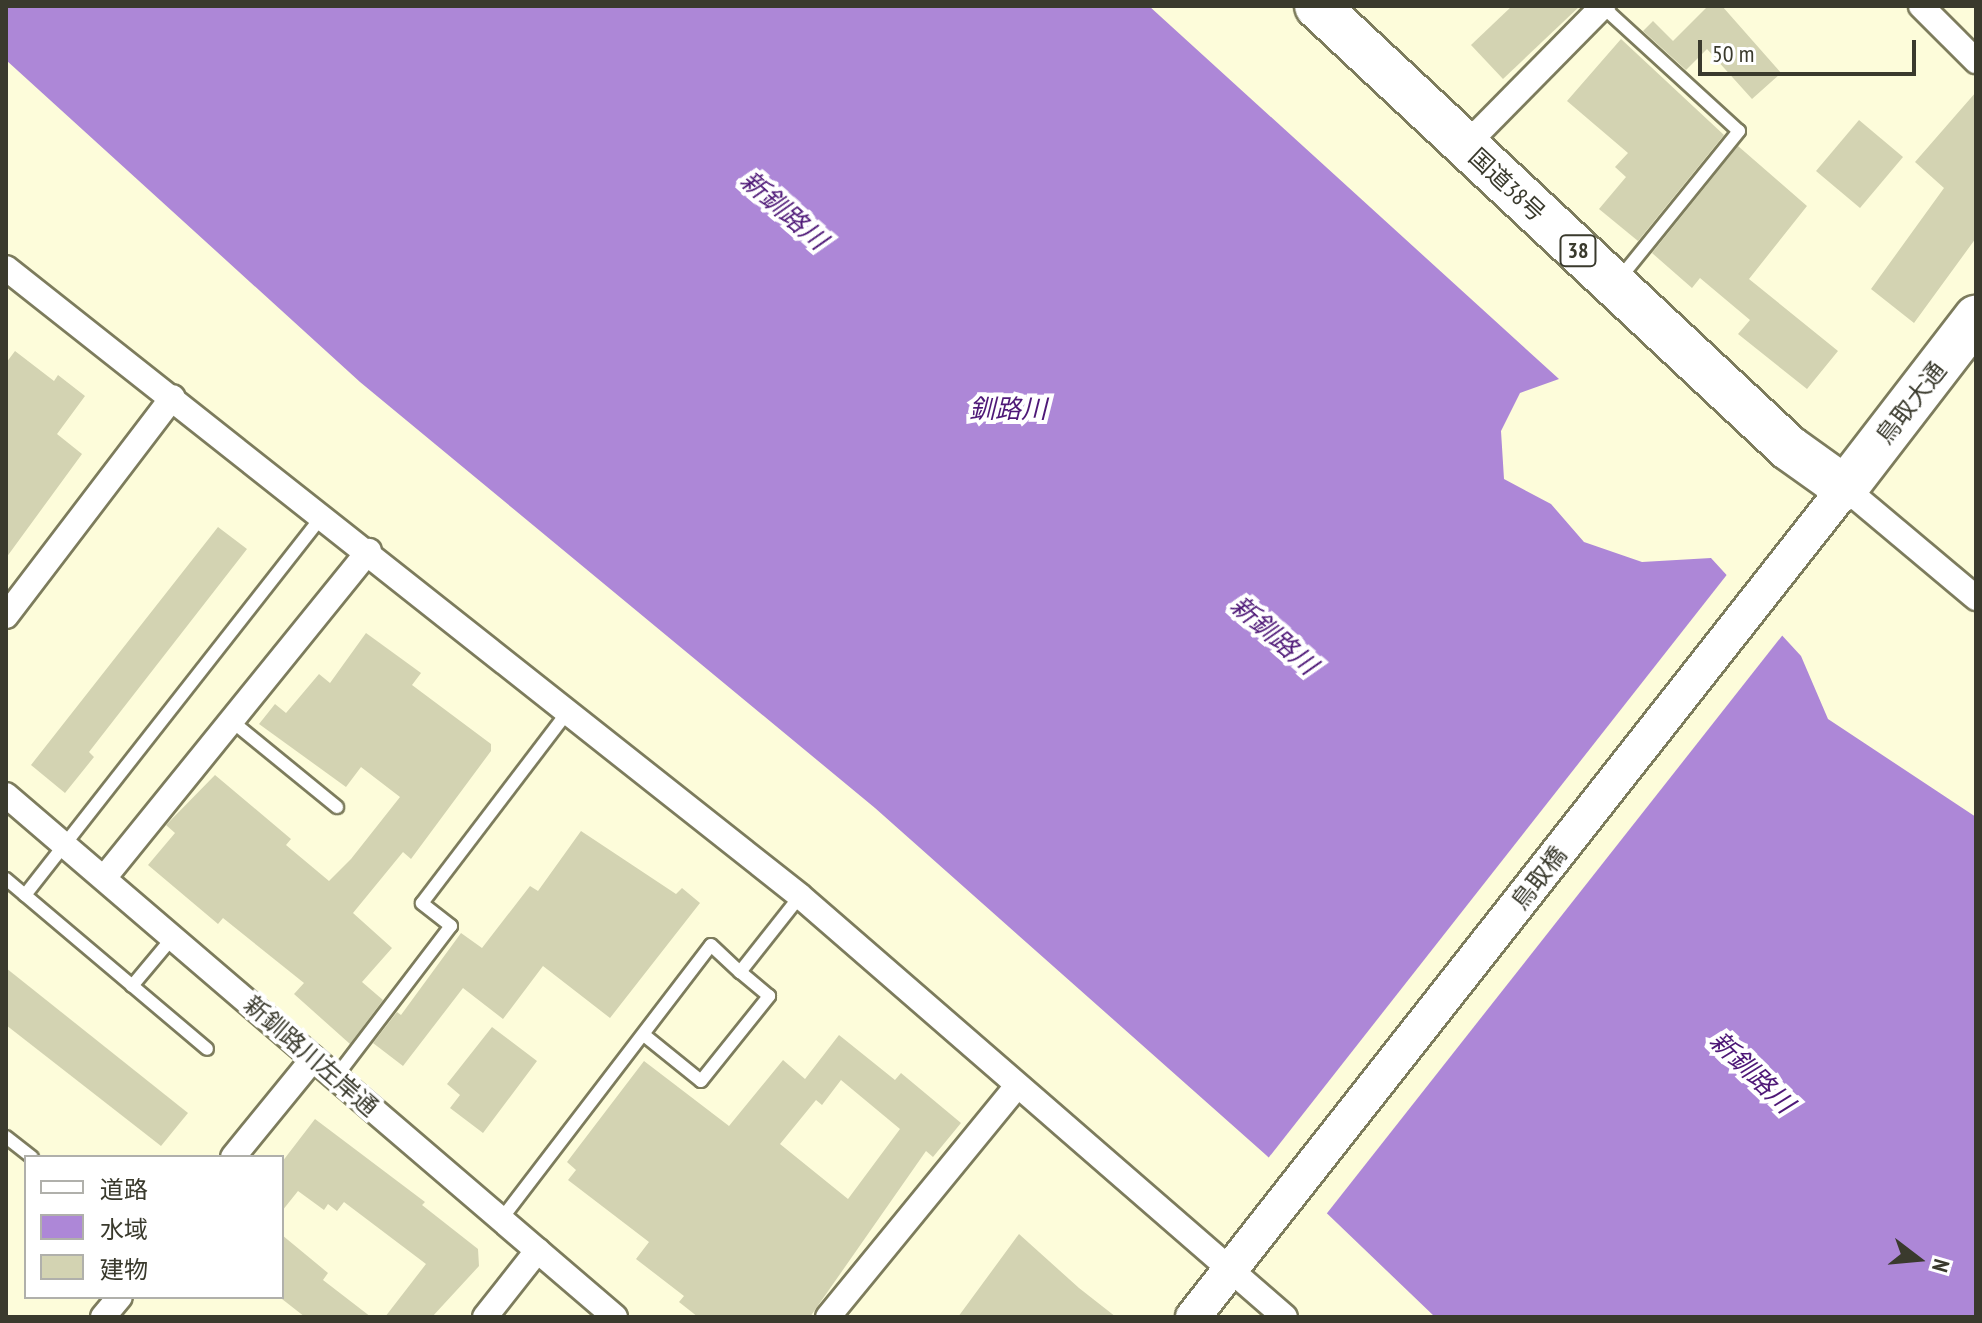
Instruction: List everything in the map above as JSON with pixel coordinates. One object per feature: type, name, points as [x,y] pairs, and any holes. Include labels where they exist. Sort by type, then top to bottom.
[{"type":"highway","name":"国道38号","points":[[1326,9],[1465,146],[1789,448],[1845,488]]},
{"type":"highway","name":"鳥取大通","points":[[1845,488],[1976,318]]},
{"type":"street","points":[[1465,146],[1603,6]]},
{"type":"street","points":[[1921,6],[1976,61]]},
{"type":"street","points":[[6,268],[570,709],[800,896],[1016,1087],[1285,1317]]},
{"type":"street","points":[[6,616],[173,397]]},
{"type":"street","points":[[1845,488],[1976,598]]},
{"type":"street","name":"鳥取橋","points":[[1193,1317],[1845,488]]},
{"type":"street","points":[[104,878],[234,723],[369,551]]},
{"type":"street","name":"新釧路川左岸通","points":[[6,795],[174,936],[335,1078],[503,1217],[615,1317]]},
{"type":"street","points":[[235,1155],[313,1059]]},
{"type":"street","points":[[828,1317],[1016,1087]]},
{"type":"street","points":[[485,1317],[538,1250]]},
{"type":"street","points":[[103,1317],[118,1299]]},
{"type":"lane","points":[[1603,6],[1739,131],[1615,285]]},
{"type":"lane","points":[[25,895],[67,846],[323,515]]},
{"type":"lane","points":[[335,1078],[451,926],[422,903],[570,709]]},
{"type":"lane","points":[[234,723],[337,807]]},
{"type":"lane","points":[[6,879],[207,1049]]},
{"type":"lane","points":[[740,972],[800,896]]},
{"type":"lane","points":[[132,986],[174,936]]},
{"type":"lane","points":[[503,1217],[711,945],[769,996],[701,1081],[644,1035]]},
{"type":"lane","points":[[6,1137],[29,1155]]},
{"type":"water","name":"釧路川","points":[[6,6],[1149,6],[1559,379],[1520,393],[1501,431],[1504,479],[1551,504],[1584,542],[1642,562],[1711,558],[1801,656],[1828,719],[1976,817],[1976,1317],[1435,1317],[1266,1155],[875,808],[360,382],[6,60]]},
{"type":"pier","points":[[1729,572],[1785,632],[1324,1217],[1266,1161]]},
{"type":"building","points":[[1512,6],[1580,6],[1503,79],[1471,45]]},
{"type":"building","points":[[1708,6],[1722,6],[1781,73],[1752,99],[1707,49],[1686,70],[1643,31],[1653,21],[1673,41]]},
{"type":"building","points":[[1621,39],[1724,135],[1638,241],[1599,209],[1626,177],[1615,167],[1628,153],[1567,101]]},
{"type":"building","points":[[1976,92],[1976,238],[1914,323],[1871,289],[1944,188],[1915,162]]},
{"type":"building","points":[[1859,120],[1903,157],[1860,208],[1816,171]]},
{"type":"building","points":[[1738,146],[1807,206],[1749,279],[1838,351],[1807,389],[1738,334],[1750,320],[1700,278],[1692,288],[1652,253]]},
{"type":"building","points":[[15,351],[54,381],[58,375],[85,396],[57,434],[82,454],[6,558],[6,363]]},
{"type":"building","points":[[218,527],[247,549],[89,752],[94,757],[65,793],[31,765]]},
{"type":"building","points":[[366,633],[421,673],[412,685],[491,744],[491,751],[411,859],[403,852],[353,913],[392,948],[362,982],[383,1000],[350,1044],[294,994],[304,983],[223,918],[218,924],[148,865],[175,833],[166,825],[215,775],[291,839],[286,845],[329,881],[351,859],[400,797],[361,767],[346,787],[259,724],[275,704],[286,713],[319,674],[330,683]]},
{"type":"building","points":[[581,831],[676,894],[682,888],[700,903],[610,1018],[543,966],[503,1019],[463,988],[403,1066],[373,1043],[397,1012],[401,1015],[461,933],[482,948],[530,886],[538,891]]},
{"type":"building","points":[[6,968],[188,1113],[161,1146],[6,1025]]},
{"type":"building","points":[[492,1027],[537,1061],[483,1133],[450,1108],[460,1095],[447,1084]]},
{"type":"building","points":[[839,1035],[895,1080],[901,1073],[961,1123],[933,1157],[926,1151],[810,1317],[698,1317],[679,1302],[684,1296],[636,1259],[649,1242],[568,1180],[576,1170],[567,1162],[644,1061],[729,1126],[783,1060],[805,1079]],"holes":[[[841,1080],[900,1129],[848,1199],[780,1144],[816,1100],[822,1105]]]},
{"type":"building","points":[[315,1119],[425,1202],[422,1205],[478,1249],[479,1266],[432,1317],[385,1317],[426,1264],[344,1202],[337,1211],[328,1204],[324,1210],[298,1191],[284,1208],[284,1159]]},
{"type":"building","points":[[1019,1234],[1079,1288],[1116,1317],[958,1317]]},
{"type":"building","points":[[284,1237],[328,1273],[323,1280],[371,1317],[305,1317],[282,1299]]},
{"type":"water label","name":"新釧路川","points":[[784,210]]},
{"type":"water label","name":"新釧路川","points":[[1274,635]]},
{"type":"water label","name":"新釧路川","points":[[1752,1072]]}]
